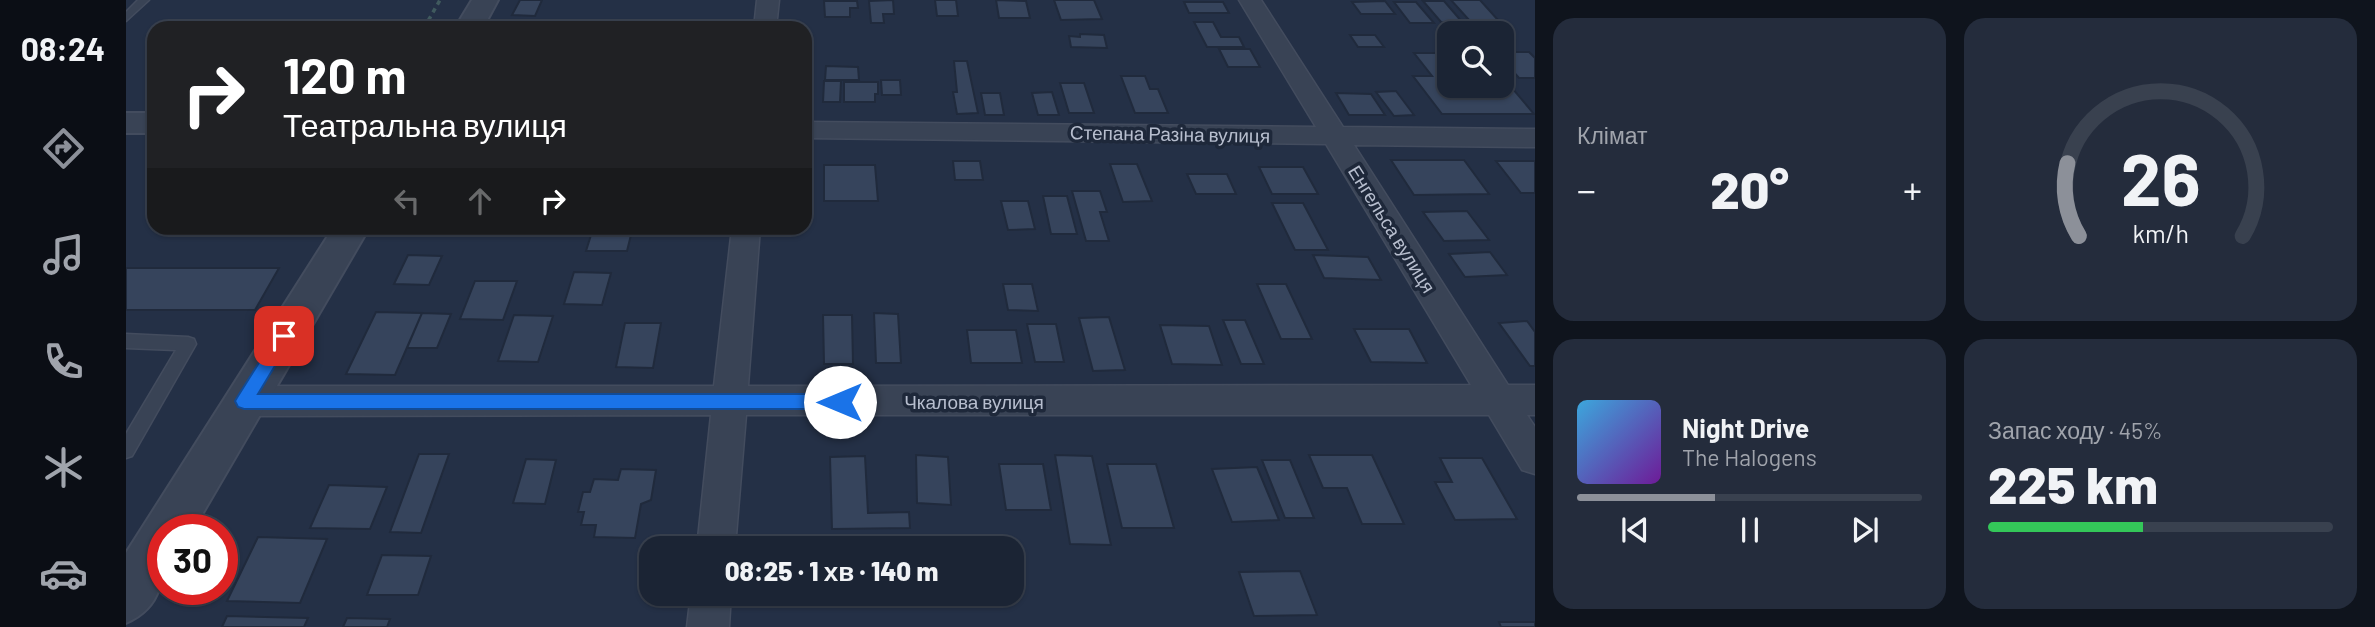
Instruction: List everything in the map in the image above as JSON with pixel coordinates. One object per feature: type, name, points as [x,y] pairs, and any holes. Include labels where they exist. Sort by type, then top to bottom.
[{"type":"street","points":[[473,21],[485,0]]},
{"type":"street","points":[[766,21],[768,0]]},
{"type":"street","name":"Енгельса вулиця","points":[[1250,0],[1535,458]]},
{"type":"street","points":[[126,123],[147,123]]},
{"type":"street","name":"Степана Разіна вулиця","points":[[812,130],[1535,138]]},
{"type":"street","points":[[177,514],[347,235]]},
{"type":"street","points":[[717,536],[745,235]]},
{"type":"street","name":"Чкалова вулиця","points":[[244,401],[1535,400]]},
{"type":"street","points":[[126,598],[147,563]]},
{"type":"street","points":[[708,627],[710,606]]},
{"type":"lane","points":[[126,18],[144,0]]},
{"type":"lane","points":[[126,341],[188,344],[126,450]]},
{"type":"path","points":[[428,21],[440,0]]},
{"type":"building","points":[[520,0],[542,0],[535,16],[512,15]]},
{"type":"building","points":[[893,0],[894,14],[883,14],[884,23],[871,23],[869,1]]},
{"type":"building","points":[[935,0],[956,0],[958,16],[937,16]]},
{"type":"building","points":[[996,0],[1026,1],[1030,18],[999,18]]},
{"type":"building","points":[[1054,0],[1094,0],[1102,19],[1061,20]]},
{"type":"building","points":[[1451,0],[1480,0],[1498,20],[1469,20]]},
{"type":"building","points":[[824,1],[857,1],[858,8],[850,8],[850,17],[825,17]]},
{"type":"building","points":[[1385,1],[1395,14],[1361,14],[1352,2]]},
{"type":"building","points":[[1423,1],[1444,1],[1461,21],[1440,21]]},
{"type":"building","points":[[1184,2],[1223,2],[1229,13],[1189,13]]},
{"type":"building","points":[[1394,2],[1416,2],[1434,23],[1410,23]]},
{"type":"building","points":[[1194,22],[1213,22],[1221,37],[1239,37],[1244,47],[1207,47]]},
{"type":"building","points":[[1080,34],[1104,35],[1107,48],[1071,47],[1069,36],[1080,37]]},
{"type":"building","points":[[1350,35],[1375,35],[1384,47],[1358,47]]},
{"type":"building","points":[[1219,49],[1250,49],[1260,67],[1228,67]]},
{"type":"building","points":[[1514,52],[1529,52],[1535,58],[1535,78],[1519,78],[1514,72]]},
{"type":"building","points":[[1414,53],[1437,53],[1437,98],[1514,98],[1514,90],[1534,114],[1442,114],[1413,76],[1432,76]]},
{"type":"building","points":[[954,61],[967,61],[978,113],[957,114],[953,92],[957,92]]},
{"type":"building","points":[[826,66],[858,67],[859,80],[825,80]]},
{"type":"building","points":[[1121,76],[1145,76],[1150,89],[1158,89],[1168,113],[1135,113]]},
{"type":"building","points":[[881,80],[900,80],[901,95],[882,95]]},
{"type":"building","points":[[824,81],[841,81],[840,102],[823,102]]},
{"type":"building","points":[[844,82],[878,82],[875,102],[844,102]]},
{"type":"building","points":[[1060,83],[1084,83],[1094,113],[1069,113]]},
{"type":"building","points":[[1396,91],[1414,115],[1394,116],[1376,92]]},
{"type":"building","points":[[1052,92],[1059,115],[1038,115],[1032,93]]},
{"type":"building","points":[[981,93],[1000,93],[1004,115],[985,115]]},
{"type":"building","points":[[1336,93],[1371,94],[1385,115],[1349,115]]},
{"type":"building","points":[[1391,160],[1464,160],[1489,194],[1414,195]]},
{"type":"building","points":[[953,161],[980,161],[983,180],[955,180]]},
{"type":"building","points":[[1496,161],[1535,161],[1535,193],[1521,193]]},
{"type":"building","points":[[1110,164],[1137,164],[1152,201],[1123,202]]},
{"type":"building","points":[[824,165],[875,165],[878,201],[824,201]]},
{"type":"building","points":[[1259,167],[1303,167],[1318,194],[1272,194]]},
{"type":"building","points":[[1187,174],[1227,174],[1236,194],[1196,194]]},
{"type":"building","points":[[1072,191],[1100,191],[1107,212],[1100,212],[1109,241],[1086,241]]},
{"type":"building","points":[[1043,196],[1067,196],[1077,234],[1051,234]]},
{"type":"building","points":[[1001,201],[1028,201],[1035,229],[1008,230]]},
{"type":"building","points":[[1272,203],[1303,203],[1328,250],[1295,250]]},
{"type":"building","points":[[1467,211],[1489,240],[1444,241],[1423,212]]},
{"type":"building","points":[[591,235],[631,235],[627,251],[586,251]]},
{"type":"building","points":[[1490,252],[1507,275],[1465,277],[1449,254]]},
{"type":"building","points":[[408,255],[442,256],[429,285],[394,284]]},
{"type":"building","points":[[1313,255],[1368,257],[1381,280],[1324,278]]},
{"type":"building","points":[[126,268],[279,268],[255,310],[126,310]]},
{"type":"building","points":[[574,272],[611,273],[602,305],[564,304]]},
{"type":"building","points":[[475,281],[517,281],[503,320],[460,319]]},
{"type":"building","points":[[1003,284],[1032,284],[1038,311],[1008,310]]},
{"type":"building","points":[[1257,284],[1286,284],[1312,339],[1281,339]]},
{"type":"building","points":[[376,312],[422,313],[395,375],[346,374]]},
{"type":"building","points":[[422,313],[451,314],[437,348],[407,348]]},
{"type":"building","points":[[874,313],[898,314],[901,363],[876,363]]},
{"type":"building","points":[[514,315],[553,316],[538,362],[498,361]]},
{"type":"building","points":[[823,315],[852,315],[853,364],[824,364]]},
{"type":"building","points":[[1109,317],[1125,370],[1093,371],[1079,318]]},
{"type":"building","points":[[1223,320],[1245,320],[1264,364],[1241,364]]},
{"type":"building","points":[[1527,321],[1535,332],[1535,366],[1530,366],[1499,323]]},
{"type":"building","points":[[625,323],[661,323],[653,368],[616,367]]},
{"type":"building","points":[[1027,324],[1056,324],[1064,362],[1035,362]]},
{"type":"building","points":[[1160,325],[1209,326],[1222,365],[1172,364]]},
{"type":"building","points":[[1354,329],[1409,329],[1427,363],[1371,362]]},
{"type":"building","points":[[967,330],[1016,330],[1022,363],[971,363]]},
{"type":"building","points":[[419,454],[449,454],[421,533],[390,532]]},
{"type":"building","points":[[916,455],[948,457],[951,505],[917,503]]},
{"type":"building","points":[[1055,455],[1092,456],[1111,545],[1070,544]]},
{"type":"building","points":[[1309,455],[1372,455],[1404,524],[1362,524],[1347,488],[1323,488]]},
{"type":"building","points":[[865,456],[868,513],[909,512],[910,528],[832,529],[830,457]]},
{"type":"building","points":[[1440,458],[1482,458],[1517,519],[1455,520],[1435,482],[1452,482]]},
{"type":"building","points":[[526,459],[556,460],[545,504],[513,503]]},
{"type":"building","points":[[1262,460],[1290,460],[1314,518],[1285,518]]},
{"type":"building","points":[[999,464],[1043,464],[1051,510],[1006,510]]},
{"type":"building","points":[[1107,464],[1156,464],[1174,528],[1122,528]]},
{"type":"building","points":[[1257,467],[1279,520],[1232,522],[1212,469]]},
{"type":"building","points":[[621,469],[656,470],[651,500],[641,504],[635,538],[594,537],[596,525],[581,525],[584,512],[578,512],[583,492],[590,492],[594,479],[618,480]]},
{"type":"building","points":[[329,485],[387,487],[370,529],[310,528]]},
{"type":"building","points":[[258,537],[327,539],[300,603],[238,601],[238,578]]},
{"type":"building","points":[[382,555],[431,556],[418,595],[367,595]]},
{"type":"building","points":[[1300,571],[1317,615],[1254,616],[1239,572]]},
{"type":"building","points":[[227,616],[308,618],[304,627],[222,627]]},
{"type":"building","points":[[347,618],[390,619],[387,627],[343,627]]},
{"type":"building","points":[[1499,622],[1535,622],[1535,627],[1501,627]]},
{"type":"route","points":[[284,336],[244,401],[840,402]]}]
